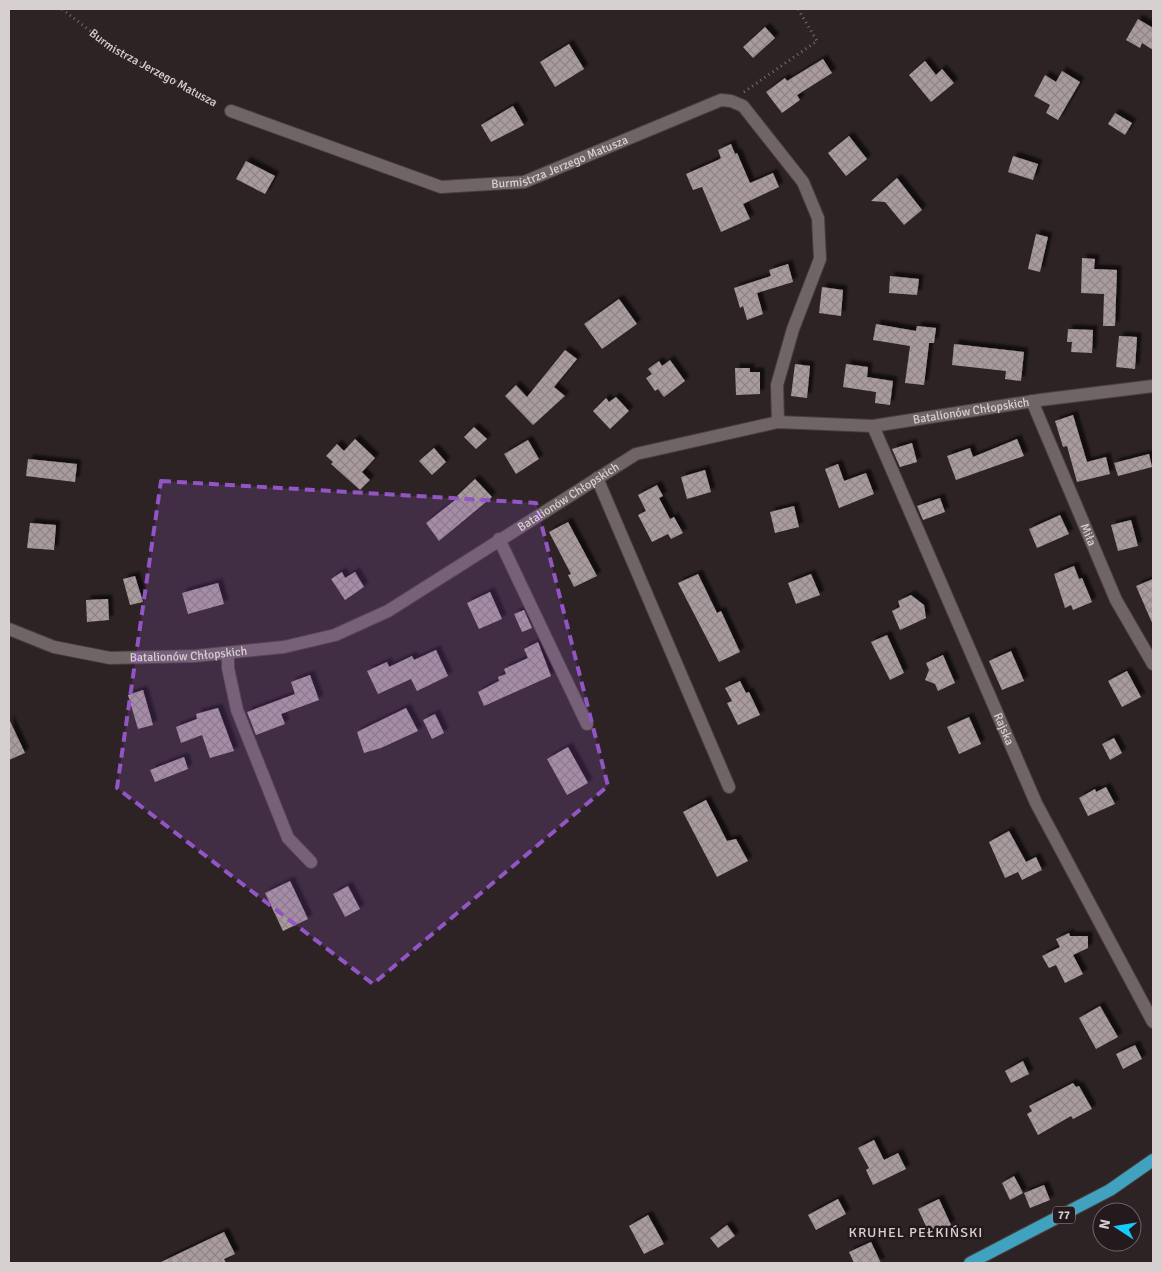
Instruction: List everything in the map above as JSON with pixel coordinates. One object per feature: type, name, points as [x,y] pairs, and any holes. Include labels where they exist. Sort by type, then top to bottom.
[{"type":"main road","name":"77","points":[[970,1263],[1110,1190],[1153,1160]]},
{"type":"street","name":"Burmistrza Jerzego Matusza","points":[[231,111],[441,186],[524,182],[721,100],[731,101]]},
{"type":"street","points":[[731,101],[743,106],[803,182],[818,218],[820,259],[793,329],[778,385],[778,422]]},
{"type":"street","name":"Batalionów Chłopskich","points":[[9,629],[54,647],[110,658],[228,653],[284,646],[335,635],[388,610],[636,454],[778,422],[873,426],[1032,401],[1153,386]]},
{"type":"street","name":"Miła","points":[[1032,401],[1116,600],[1153,664]]},
{"type":"street","name":"Rajska","points":[[873,426],[1036,803],[1153,1022]]},
{"type":"street","points":[[597,478],[729,787]]},
{"type":"street","points":[[499,539],[587,724]]},
{"type":"street","points":[[228,653],[228,668],[237,710],[288,838],[311,862]]},
{"type":"path","name":"Burmistrza Jerzego Matusza","points":[[62,9],[111,47],[231,111]]},
{"type":"path","points":[[731,101],[817,40],[798,9]]},
{"type":"highlighted area","points":[[161,481],[536,503],[608,786],[373,984],[117,788]]},
{"type":"building","points":[[1138,19],[1153,28],[1153,50],[1142,43],[1140,48],[1126,40]]},
{"type":"building","points":[[765,27],[775,38],[753,58],[743,47]]},
{"type":"building","points":[[569,44],[584,69],[555,87],[540,62]]},
{"type":"building","points":[[823,59],[832,73],[797,95],[800,100],[782,113],[766,92],[785,78],[787,81]]},
{"type":"building","points":[[925,61],[936,75],[942,69],[954,83],[931,102],[909,75]]},
{"type":"building","points":[[1062,71],[1080,82],[1058,120],[1046,113],[1050,105],[1034,96],[1045,75],[1056,82]]},
{"type":"building","points":[[513,106],[524,125],[491,142],[481,125]]},
{"type":"building","points":[[1115,113],[1132,123],[1125,135],[1108,124]]},
{"type":"building","points":[[849,136],[867,159],[846,176],[828,153]]},
{"type":"building","points":[[731,144],[750,183],[773,173],[779,187],[743,204],[750,219],[721,232],[702,187],[693,190],[686,174],[721,158],[718,150]]},
{"type":"building","points":[[1013,156],[1038,164],[1033,180],[1008,172]]},
{"type":"building","points":[[246,161],[275,176],[265,194],[236,179]]},
{"type":"building","points":[[897,178],[922,210],[904,225],[885,202],[871,201]]},
{"type":"building","points":[[1036,234],[1048,237],[1040,272],[1028,269]]},
{"type":"building","points":[[1082,258],[1095,259],[1094,269],[1117,270],[1115,326],[1103,326],[1104,294],[1081,293]]},
{"type":"building","points":[[788,264],[793,282],[757,293],[763,314],[747,320],[743,306],[740,308],[734,288],[771,276],[769,270]]},
{"type":"building","points":[[890,276],[919,279],[917,295],[889,293]]},
{"type":"building","points":[[822,287],[843,290],[841,316],[819,313]]},
{"type":"building","points":[[619,299],[637,324],[602,349],[584,324]]},
{"type":"building","points":[[876,324],[916,331],[917,326],[936,328],[934,343],[929,343],[924,385],[905,383],[910,346],[873,340]]},
{"type":"building","points":[[1068,329],[1093,330],[1092,353],[1071,352],[1072,342],[1067,342]]},
{"type":"building","points":[[1119,336],[1137,337],[1135,369],[1116,367]]},
{"type":"building","points":[[954,344],[1024,352],[1021,381],[1005,379],[1006,371],[952,365]]},
{"type":"building","points":[[565,350],[577,359],[554,387],[565,396],[533,425],[505,396],[516,385],[527,397]]},
{"type":"building","points":[[670,360],[685,381],[664,397],[658,389],[655,391],[646,378],[652,374],[648,369],[659,361],[662,366]]},
{"type":"building","points":[[795,364],[810,366],[807,398],[791,396]]},
{"type":"building","points":[[846,364],[868,367],[867,377],[893,381],[890,405],[875,403],[876,392],[843,387]]},
{"type":"building","points":[[735,368],[750,368],[750,372],[760,372],[760,394],[736,395]]},
{"type":"building","points":[[616,397],[629,411],[610,429],[593,411],[606,398],[609,402]]},
{"type":"building","points":[[1073,415],[1087,462],[1106,457],[1110,474],[1077,482],[1067,446],[1063,447],[1055,421]]},
{"type":"building","points":[[474,427],[487,439],[476,449],[464,437]]},
{"type":"building","points":[[355,439],[375,458],[362,472],[370,480],[360,490],[331,464],[333,462],[326,456],[337,444],[344,451]]},
{"type":"building","points":[[1017,439],[1024,456],[956,480],[947,456],[970,448],[973,457]]},
{"type":"building","points":[[528,440],[539,459],[516,474],[504,454]]},
{"type":"building","points":[[912,443],[917,462],[900,467],[892,449]]},
{"type":"building","points":[[434,448],[446,462],[432,475],[419,461]]},
{"type":"building","points":[[1149,454],[1152,467],[1118,476],[1114,463]]},
{"type":"building","points":[[28,459],[77,464],[75,482],[26,476]]},
{"type":"building","points":[[838,464],[844,481],[866,473],[874,494],[839,508],[825,469]]},
{"type":"building","points":[[705,470],[711,492],[687,499],[681,477]]},
{"type":"building","points":[[475,479],[492,497],[439,541],[426,523],[459,497],[457,496]]},
{"type":"building","points":[[657,485],[663,496],[659,498],[670,519],[674,517],[683,533],[671,539],[668,534],[652,542],[638,515],[646,511],[638,495]]},
{"type":"building","points":[[940,498],[945,512],[923,520],[917,506]]},
{"type":"building","points":[[794,506],[799,527],[775,533],[770,512]]},
{"type":"building","points":[[1060,515],[1069,534],[1037,548],[1029,529]]},
{"type":"building","points":[[1131,520],[1138,546],[1118,551],[1111,525]]},
{"type":"building","points":[[568,522],[597,576],[574,587],[568,575],[571,574],[549,532]]},
{"type":"building","points":[[30,523],[56,525],[54,550],[27,548]]},
{"type":"building","points":[[1074,566],[1079,579],[1082,578],[1092,602],[1073,610],[1071,605],[1065,608],[1054,574]]},
{"type":"building","points":[[342,572],[345,578],[355,572],[364,587],[345,600],[331,579]]},
{"type":"building","points":[[698,574],[717,613],[721,611],[740,652],[719,662],[678,583]]},
{"type":"building","points":[[811,574],[820,595],[796,604],[788,583]]},
{"type":"building","points":[[135,576],[143,602],[130,605],[123,579]]},
{"type":"building","points":[[1153,579],[1153,625],[1136,586]]},
{"type":"building","points":[[218,583],[224,604],[188,614],[182,593]]},
{"type":"building","points":[[490,592],[502,619],[479,629],[467,603]]},
{"type":"building","points":[[911,595],[924,605],[926,618],[900,630],[892,611],[900,607],[898,601]]},
{"type":"building","points":[[108,599],[109,620],[87,622],[86,600]]},
{"type":"building","points":[[524,610],[532,628],[522,632],[514,614]]},
{"type":"building","points":[[887,635],[904,673],[890,680],[871,642]]},
{"type":"building","points":[[538,642],[551,676],[484,706],[478,692],[499,681],[498,677],[506,674],[504,669],[528,658],[524,649]]},
{"type":"building","points":[[436,650],[448,676],[417,691],[411,679],[378,694],[367,671],[387,662],[389,667],[412,656],[414,660]]},
{"type":"building","points":[[1011,651],[1024,681],[1002,690],[989,661]]},
{"type":"building","points":[[943,655],[955,683],[938,691],[935,684],[925,680],[929,670],[926,663]]},
{"type":"building","points":[[1127,671],[1141,697],[1122,707],[1108,681]]},
{"type":"building","points":[[310,675],[319,700],[281,714],[285,724],[256,735],[247,712],[295,694],[291,682]]},
{"type":"building","points":[[740,681],[746,693],[749,692],[760,715],[738,725],[727,703],[732,701],[725,688]]},
{"type":"building","points":[[143,690],[153,725],[138,729],[128,695]]},
{"type":"building","points":[[218,708],[234,751],[210,758],[202,735],[181,743],[176,727],[197,719],[196,714]]},
{"type":"building","points":[[406,708],[418,731],[381,748],[364,753],[357,732]]},
{"type":"building","points":[[435,714],[444,733],[432,739],[423,720]]},
{"type":"building","points":[[969,717],[981,744],[959,754],[947,727]]},
{"type":"building","points":[[9,719],[25,753],[9,760]]},
{"type":"building","points":[[1114,738],[1122,753],[1110,760],[1102,744]]},
{"type":"building","points":[[568,747],[588,783],[567,795],[547,759]]},
{"type":"building","points":[[184,757],[188,769],[155,782],[150,770]]},
{"type":"building","points":[[1106,787],[1115,804],[1088,816],[1079,798],[1095,789],[1096,792]]},
{"type":"building","points":[[706,800],[727,841],[736,839],[748,861],[717,877],[683,812]]},
{"type":"building","points":[[1009,831],[1026,862],[1036,857],[1042,870],[1022,880],[1018,872],[1005,878],[989,842]]},
{"type":"building","points":[[290,881],[308,919],[283,931],[265,893]]},
{"type":"building","points":[[348,886],[360,909],[345,917],[333,894]]},
{"type":"building","points":[[1069,933],[1070,936],[1088,936],[1088,948],[1073,955],[1083,974],[1065,983],[1056,965],[1049,968],[1042,956],[1060,947],[1056,939]]},
{"type":"building","points":[[1100,1006],[1118,1037],[1096,1049],[1079,1018]]},
{"type":"building","points":[[1135,1045],[1142,1059],[1123,1069],[1116,1054]]},
{"type":"building","points":[[1023,1061],[1029,1074],[1011,1083],[1005,1071]]},
{"type":"building","points":[[1073,1083],[1076,1087],[1079,1086],[1092,1109],[1073,1119],[1071,1116],[1038,1135],[1027,1114],[1032,1111],[1029,1106]]},
{"type":"building","points":[[874,1140],[884,1160],[898,1153],[906,1169],[873,1185],[866,1170],[869,1168],[858,1148]]},
{"type":"building","points":[[1014,1176],[1023,1193],[1010,1200],[1002,1183]]},
{"type":"building","points":[[1044,1185],[1050,1200],[1030,1208],[1024,1193]]},
{"type":"building","points":[[838,1199],[846,1214],[816,1230],[808,1215]]},
{"type":"building","points":[[939,1199],[951,1225],[930,1235],[918,1209]]},
{"type":"building","points":[[648,1215],[664,1244],[644,1254],[629,1226]]},
{"type":"building","points":[[727,1225],[735,1236],[718,1248],[710,1238]]},
{"type":"building","points":[[224,1232],[235,1254],[224,1259],[226,1263],[159,1263]]},
{"type":"building","points":[[871,1242],[881,1263],[854,1263],[849,1252]]},
{"type":"district","name":"KRUHEL PEŁKIŃSKI","points":[[916,1232]]}]
